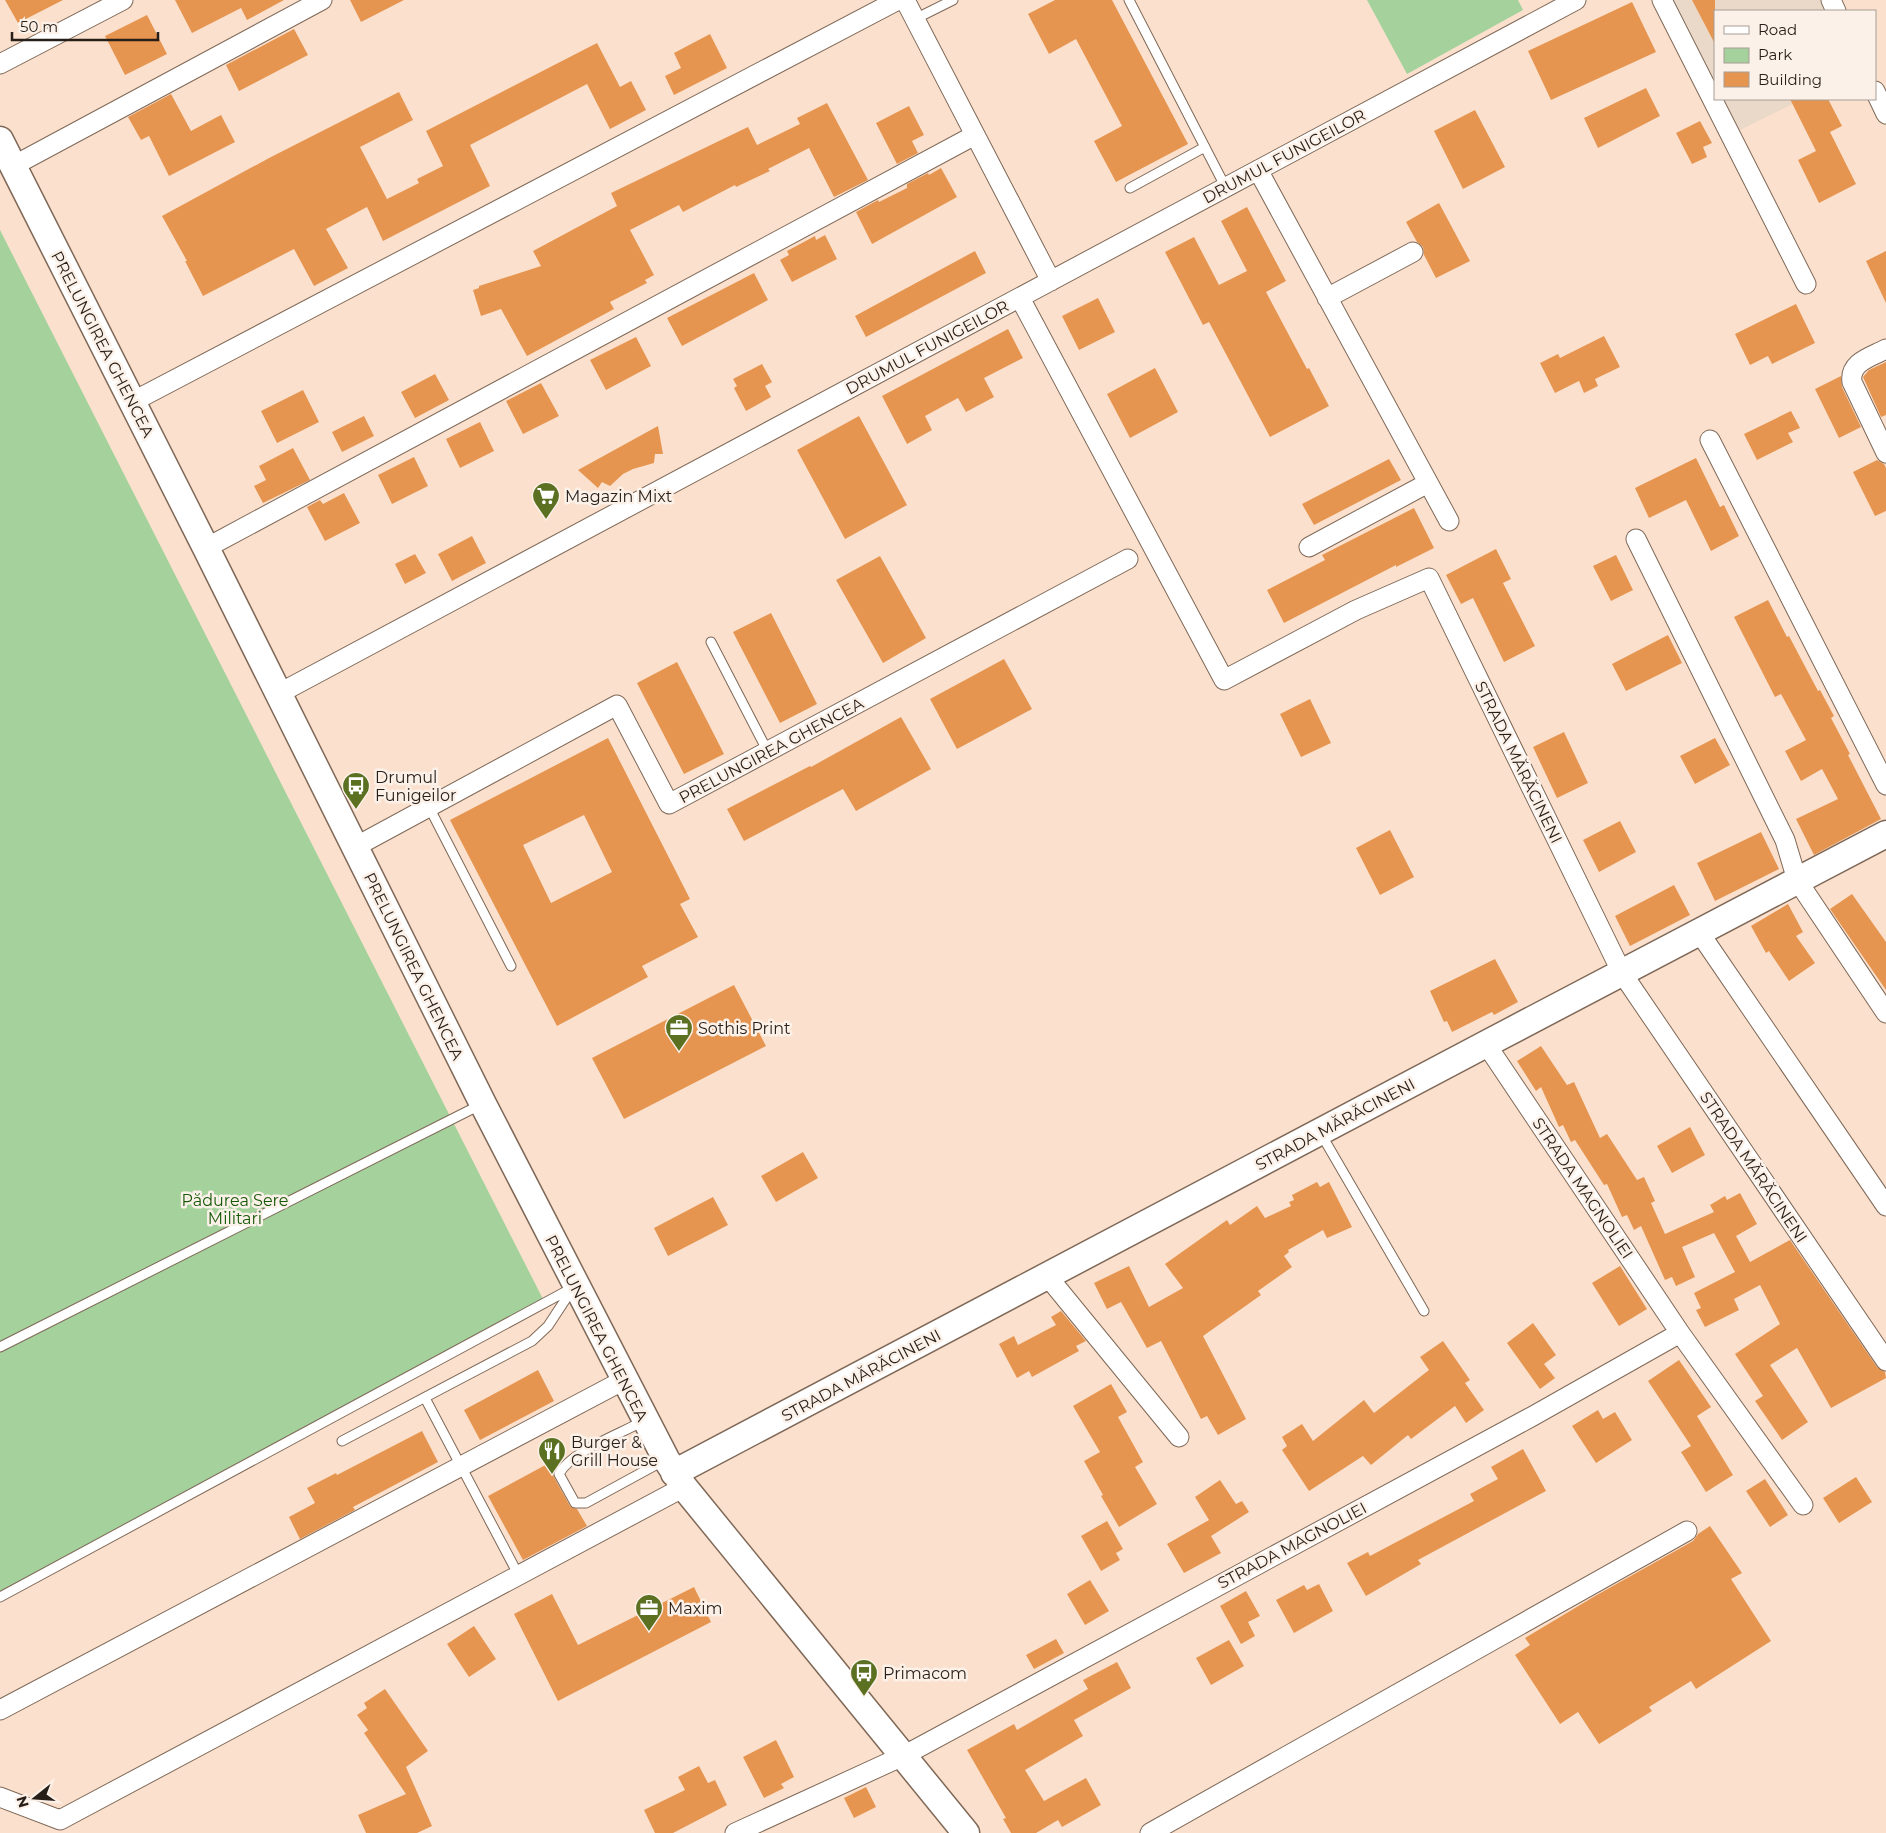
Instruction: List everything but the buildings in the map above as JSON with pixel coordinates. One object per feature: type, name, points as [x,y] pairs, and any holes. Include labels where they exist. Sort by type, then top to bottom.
[{"type":"main road","name":"PRELUNGIREA GHENCEA","points":[[6,158],[206,548],[575,1286],[675,1473],[966,1833]]},
{"type":"main road","name":"STRADA MĂRĂCINENI","points":[[675,1473],[1886,834]]},
{"type":"street","points":[[0,64],[123,0]]},
{"type":"street","points":[[6,158],[322,0]]},
{"type":"street","points":[[132,402],[898,0]]},
{"type":"street","points":[[905,0],[1051,281]]},
{"type":"street","name":"DRUMUL FUNIGEILOR","points":[[278,694],[1576,0]]},
{"type":"street","points":[[1662,0],[1806,284]]},
{"type":"street","points":[[1876,93],[1886,114]]},
{"type":"street","points":[[206,548],[975,134]]},
{"type":"street","points":[[1258,170],[1449,521]]},
{"type":"street","points":[[1327,298],[1413,252]]},
{"type":"street","name":"STRADA MĂRĂCINENI","points":[[1020,298],[1224,680],[1356,610],[1429,578],[1622,973],[1886,1361]]},
{"type":"street","points":[[1886,349],[1858,363],[1853,369],[1851,376],[1852,382],[1886,453]]},
{"type":"street","points":[[1710,440],[1886,785]]},
{"type":"street","points":[[1309,546],[1428,483]]},
{"type":"street","points":[[1636,539],[1784,840],[1797,880],[1886,1014]]},
{"type":"street","name":"PRELUNGIREA GHENCEA","points":[[355,847],[617,705],[669,804],[1128,559]]},
{"type":"street","points":[[1699,932],[1886,1206]]},
{"type":"street","name":"STRADA MAGNOLIEI","points":[[1486,1044],[1680,1332],[1803,1505]]},
{"type":"street","points":[[1048,1276],[1179,1438]]},
{"type":"street","name":"STRADA MAGNOLIEI","points":[[735,1833],[903,1756],[1524,1421],[1680,1332]]},
{"type":"street","points":[[0,1710],[624,1380]]},
{"type":"street","points":[[0,1797],[60,1820],[519,1576],[675,1473]]},
{"type":"street","points":[[1150,1833],[1687,1531]]},
{"type":"lane","points":[[915,19],[953,0]]},
{"type":"lane","points":[[1129,0],[1226,188]]},
{"type":"lane","points":[[1130,188],[1205,147]]},
{"type":"lane","points":[[711,642],[768,752]]},
{"type":"lane","points":[[429,807],[511,966]]},
{"type":"lane","points":[[0,1347],[483,1104]]},
{"type":"lane","points":[[1320,1132],[1424,1310]]},
{"type":"lane","points":[[342,1442],[539,1336],[575,1286]]},
{"type":"lane","points":[[0,1597],[575,1286]]},
{"type":"lane","points":[[425,1398],[519,1576]]},
{"type":"lane","points":[[645,1420],[576,1456],[562,1467],[559,1474],[567,1490],[575,1502],[586,1503],[675,1473]]},
{"type":"shaded area","points":[[1673,0],[1825,0],[1830,10],[1714,10],[1714,81]]},
{"type":"shaded area","points":[[1722,100],[1801,100],[1738,131]]},
{"type":"green space","points":[[1367,0],[1518,0],[1523,10],[1407,74]]},
{"type":"green space","name":"Pădurea Sere Militari","points":[[0,230],[547,1307],[0,1602]]},
{"type":"place","name":"Magazin Mixt","points":[[546,520]]},
{"type":"place","name":"Drumul Funigeilor","points":[[356,810]]},
{"type":"place","name":"Sothis Print","points":[[679,1052]]},
{"type":"place","name":"Burger & Grill House","points":[[552,1475]]},
{"type":"place","name":"Maxim","points":[[649,1632]]},
{"type":"place","name":"Primacom","points":[[864,1697]]}]
